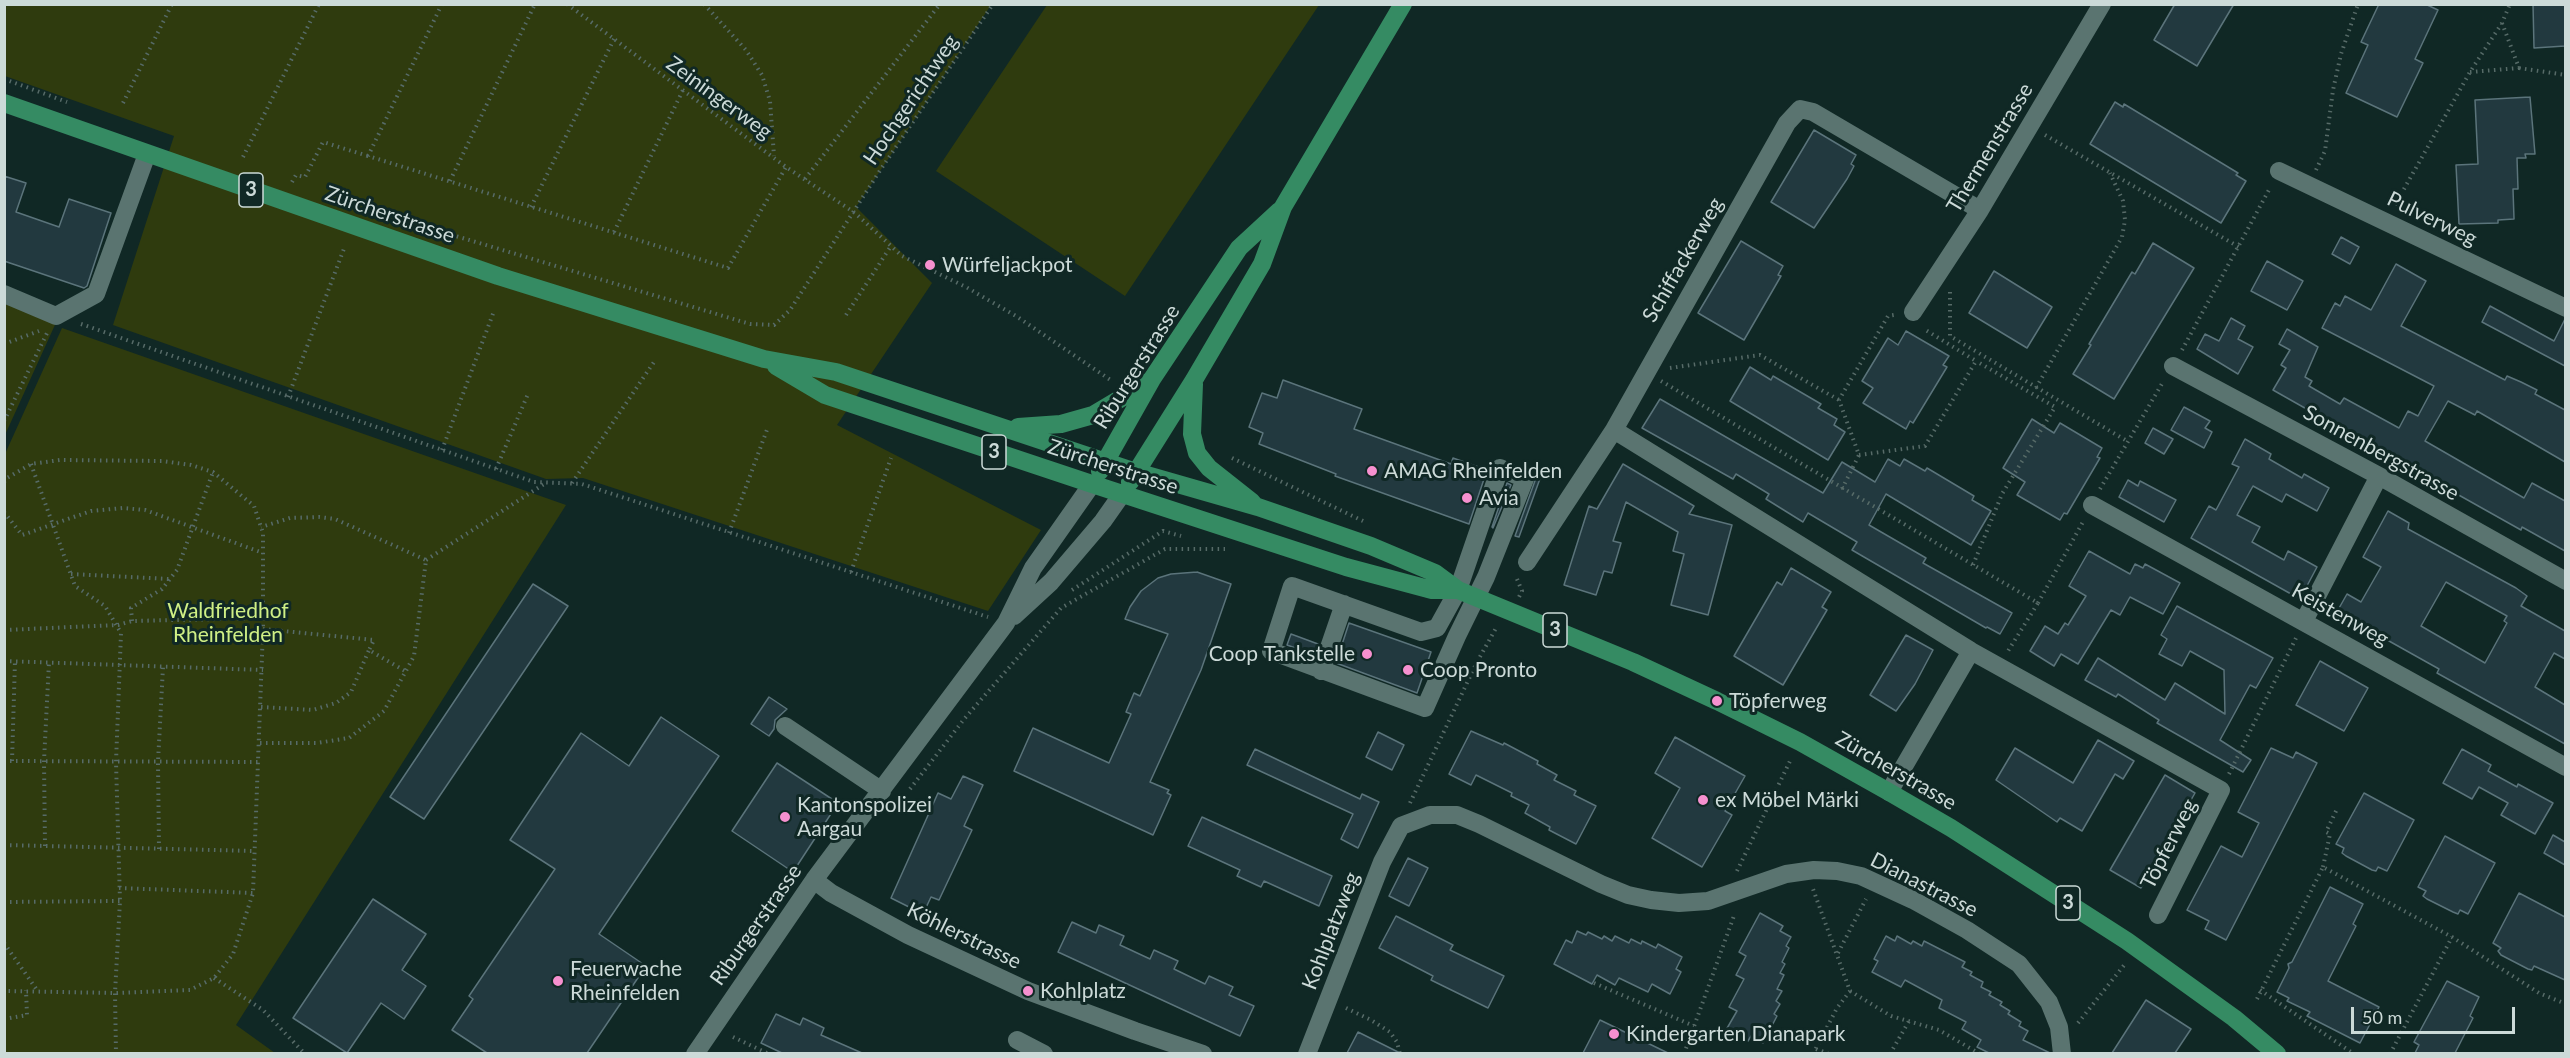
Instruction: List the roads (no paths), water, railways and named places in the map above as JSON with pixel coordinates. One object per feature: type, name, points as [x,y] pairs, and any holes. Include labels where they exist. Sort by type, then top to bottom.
[{"type":"main road","name":"Riburgerstrasse","points":[[1122,494],[1194,380],[1262,264],[1283,207],[1403,4]]},
{"type":"main road","name":"Zürcherstrasse","points":[[4,103],[498,276],[764,359],[836,372],[1136,472],[1258,507],[1371,546],[1436,573],[1458,590],[1633,662],[1718,701],[1800,742],[1889,792],[1951,828],[2127,941],[2234,1018],[2277,1053]]},
{"type":"main road","name":"Riburgerstrasse","points":[[1092,484],[1152,380],[1239,248],[1283,207]]},
{"type":"main road","name":"Zürcherstrasse","points":[[764,359],[825,395],[1122,494],[1346,567],[1432,590],[1458,590]]},
{"type":"main road","points":[[1007,428],[1061,424],[1093,415],[1152,380]]},
{"type":"main road","name":"Riburgerstrasse","points":[[1194,380],[1192,434],[1197,453],[1209,468],[1258,507]]},
{"type":"street","name":"Thermenstrasse","points":[[1913,312],[1980,210],[2102,4]]},
{"type":"street","name":"Schiffackerweg","points":[[1527,562],[1614,430],[1787,123],[1800,109],[1812,112],[1980,210]]},
{"type":"street","points":[[4,294],[52,322],[96,294],[147,154]]},
{"type":"street","name":"Pulverweg","points":[[2279,171],[2565,308]]},
{"type":"street","name":"Sonnenbergstrasse","points":[[2173,366],[2379,476],[2565,581]]},
{"type":"street","name":"Töpferweg","points":[[1614,430],[1971,651],[2221,790],[2158,915]]},
{"type":"street","points":[[1500,468],[1525,479],[1477,597],[1425,708],[1270,651],[1292,586],[1421,632],[1437,628],[1458,590],[1500,468]]},
{"type":"street","points":[[2304,621],[2379,476]]},
{"type":"street","name":"Riburgerstrasse","points":[[695,1053],[814,880],[1006,623],[1034,568],[1092,484]]},
{"type":"street","name":"Riburgerstrasse","points":[[1006,623],[1051,582],[1103,521],[1122,494]]},
{"type":"street","name":"Keistenweg","points":[[2091,505],[2565,766]]},
{"type":"street","points":[[1321,671],[1344,604]]},
{"type":"street","points":[[1889,792],[1971,651]]},
{"type":"street","points":[[785,726],[882,791]]},
{"type":"street","name":"Dianastrasse","points":[[1401,826],[1430,815],[1457,815],[1628,895],[1679,903],[1708,901],[1786,874],[1837,871],[1861,876],[1967,930],[2019,964],[2049,1002],[2059,1027],[2062,1053]]},
{"type":"street","name":"Kohlplatzweg","points":[[1307,1053],[1382,862],[1401,826]]},
{"type":"street","name":"Köhlerstrasse","points":[[814,880],[831,893],[908,935],[1028,991],[1135,1031],[1203,1053]]},
{"type":"street","points":[[1017,1040],[1044,1053]]},
{"type":"place","name":"Würfeljackpot","points":[[930,265]]},
{"type":"place","name":"AMAG Rheinfelden","points":[[1372,471]]},
{"type":"place","name":"Avia","points":[[1467,498]]},
{"type":"place","name":"Coop Tankstelle","points":[[1367,654]]},
{"type":"place","name":"Coop Pronto","points":[[1408,670]]},
{"type":"place","name":"Töpferweg","points":[[1717,701]]},
{"type":"place","name":"ex Möbel Märki","points":[[1703,800]]},
{"type":"place","name":"Kantonspolizei Aargau","points":[[785,817]]},
{"type":"place","name":"Feuerwache Rheinfelden","points":[[558,981]]},
{"type":"place","name":"Kohlplatz","points":[[1028,991]]},
{"type":"place","name":"Kindergarten Dianapark","points":[[1614,1034]]},
{"type":"park label","name":"Waldfriedhof Rheinfelden","points":[[228,623]]}]
